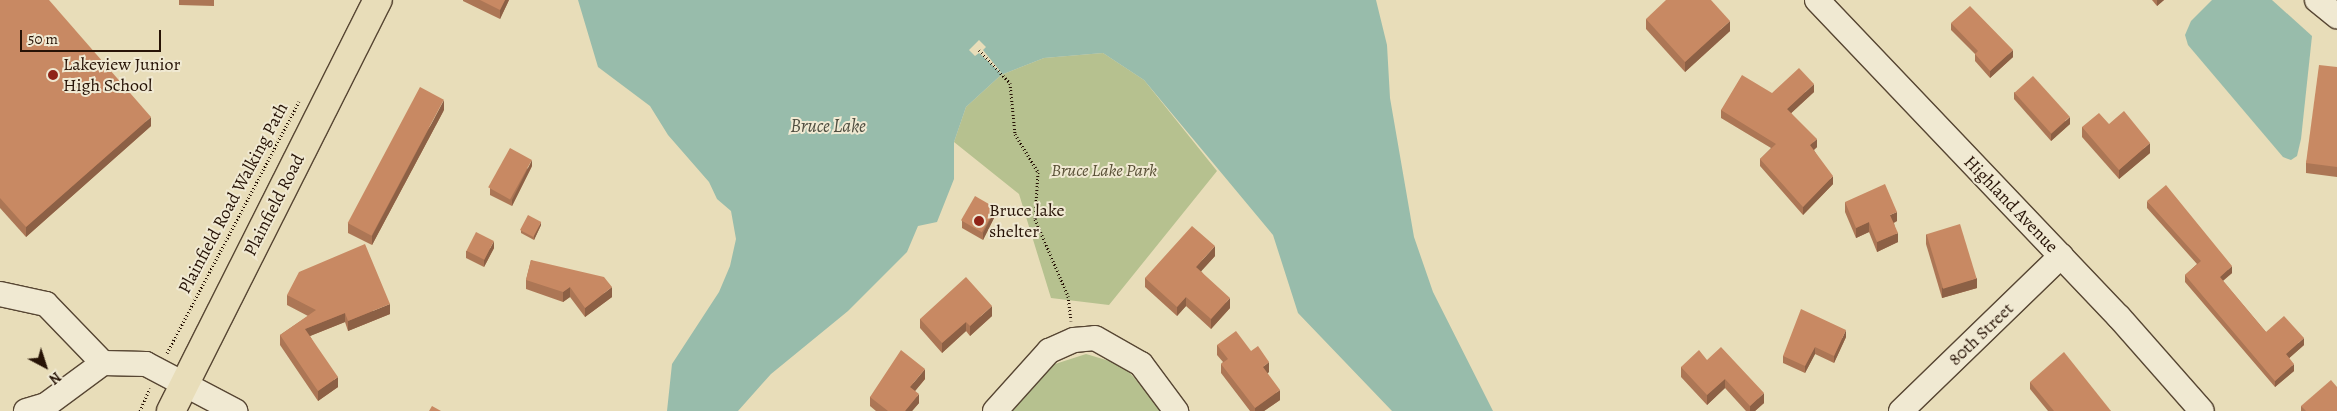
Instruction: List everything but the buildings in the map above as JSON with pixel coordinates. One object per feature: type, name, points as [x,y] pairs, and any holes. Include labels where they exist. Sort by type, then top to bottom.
[{"type":"main road","name":"Plainfield Road","points":[[171,411],[378,0]]},
{"type":"street","name":"Highland Avenue","points":[[1817,0],[2062,256],[2202,411]]},
{"type":"street","points":[[2317,0],[2337,16]]},
{"type":"street","name":"80th Street","points":[[1901,411],[2062,256]]},
{"type":"street","points":[[0,294],[46,304],[103,362]]},
{"type":"street","points":[[995,411],[1038,360],[1079,340],[1109,342],[1141,364],[1176,411]]},
{"type":"street","points":[[26,411],[46,405],[103,362],[146,364],[235,411]]},
{"type":"path","points":[[979,50],[1010,83],[1015,134],[1034,160],[1040,179],[1035,219],[1068,296],[1079,340]]},
{"type":"path","name":"Plainfield Road Walking Path","points":[[140,411],[158,371],[302,96]]},
{"type":"green space","name":"Bruce Lake Park","points":[[1103,53],[1144,80],[1217,171],[1109,305],[1051,298],[1019,194],[954,142],[966,107],[1001,75],[1044,58]]},
{"type":"green space","points":[[1086,354],[1123,365],[1163,411],[1011,411],[1052,365]]},
{"type":"water","name":"Bruce Lake","points":[[578,0],[1376,0],[1387,45],[1390,98],[1414,237],[1433,292],[1493,411],[1392,411],[1298,313],[1273,235],[1144,80],[1103,53],[1044,58],[1001,75],[966,107],[954,142],[954,179],[937,222],[918,226],[907,252],[848,311],[771,374],[738,411],[667,411],[672,364],[719,292],[730,266],[736,239],[731,211],[717,199],[709,182],[668,135],[650,106],[598,67]]},
{"type":"water","points":[[2212,0],[2272,0],[2312,36],[2301,139],[2297,156],[2291,160],[2283,157],[2188,45],[2185,35],[2191,21]]},
{"type":"pier","points":[[979,40],[986,47],[983,50],[1004,76],[979,53],[975,56],[969,50]]},
{"type":"place","name":"Lakeview Junior High School","points":[[53,75]]},
{"type":"place","name":"Bruce lake shelter","points":[[979,221]]}]
